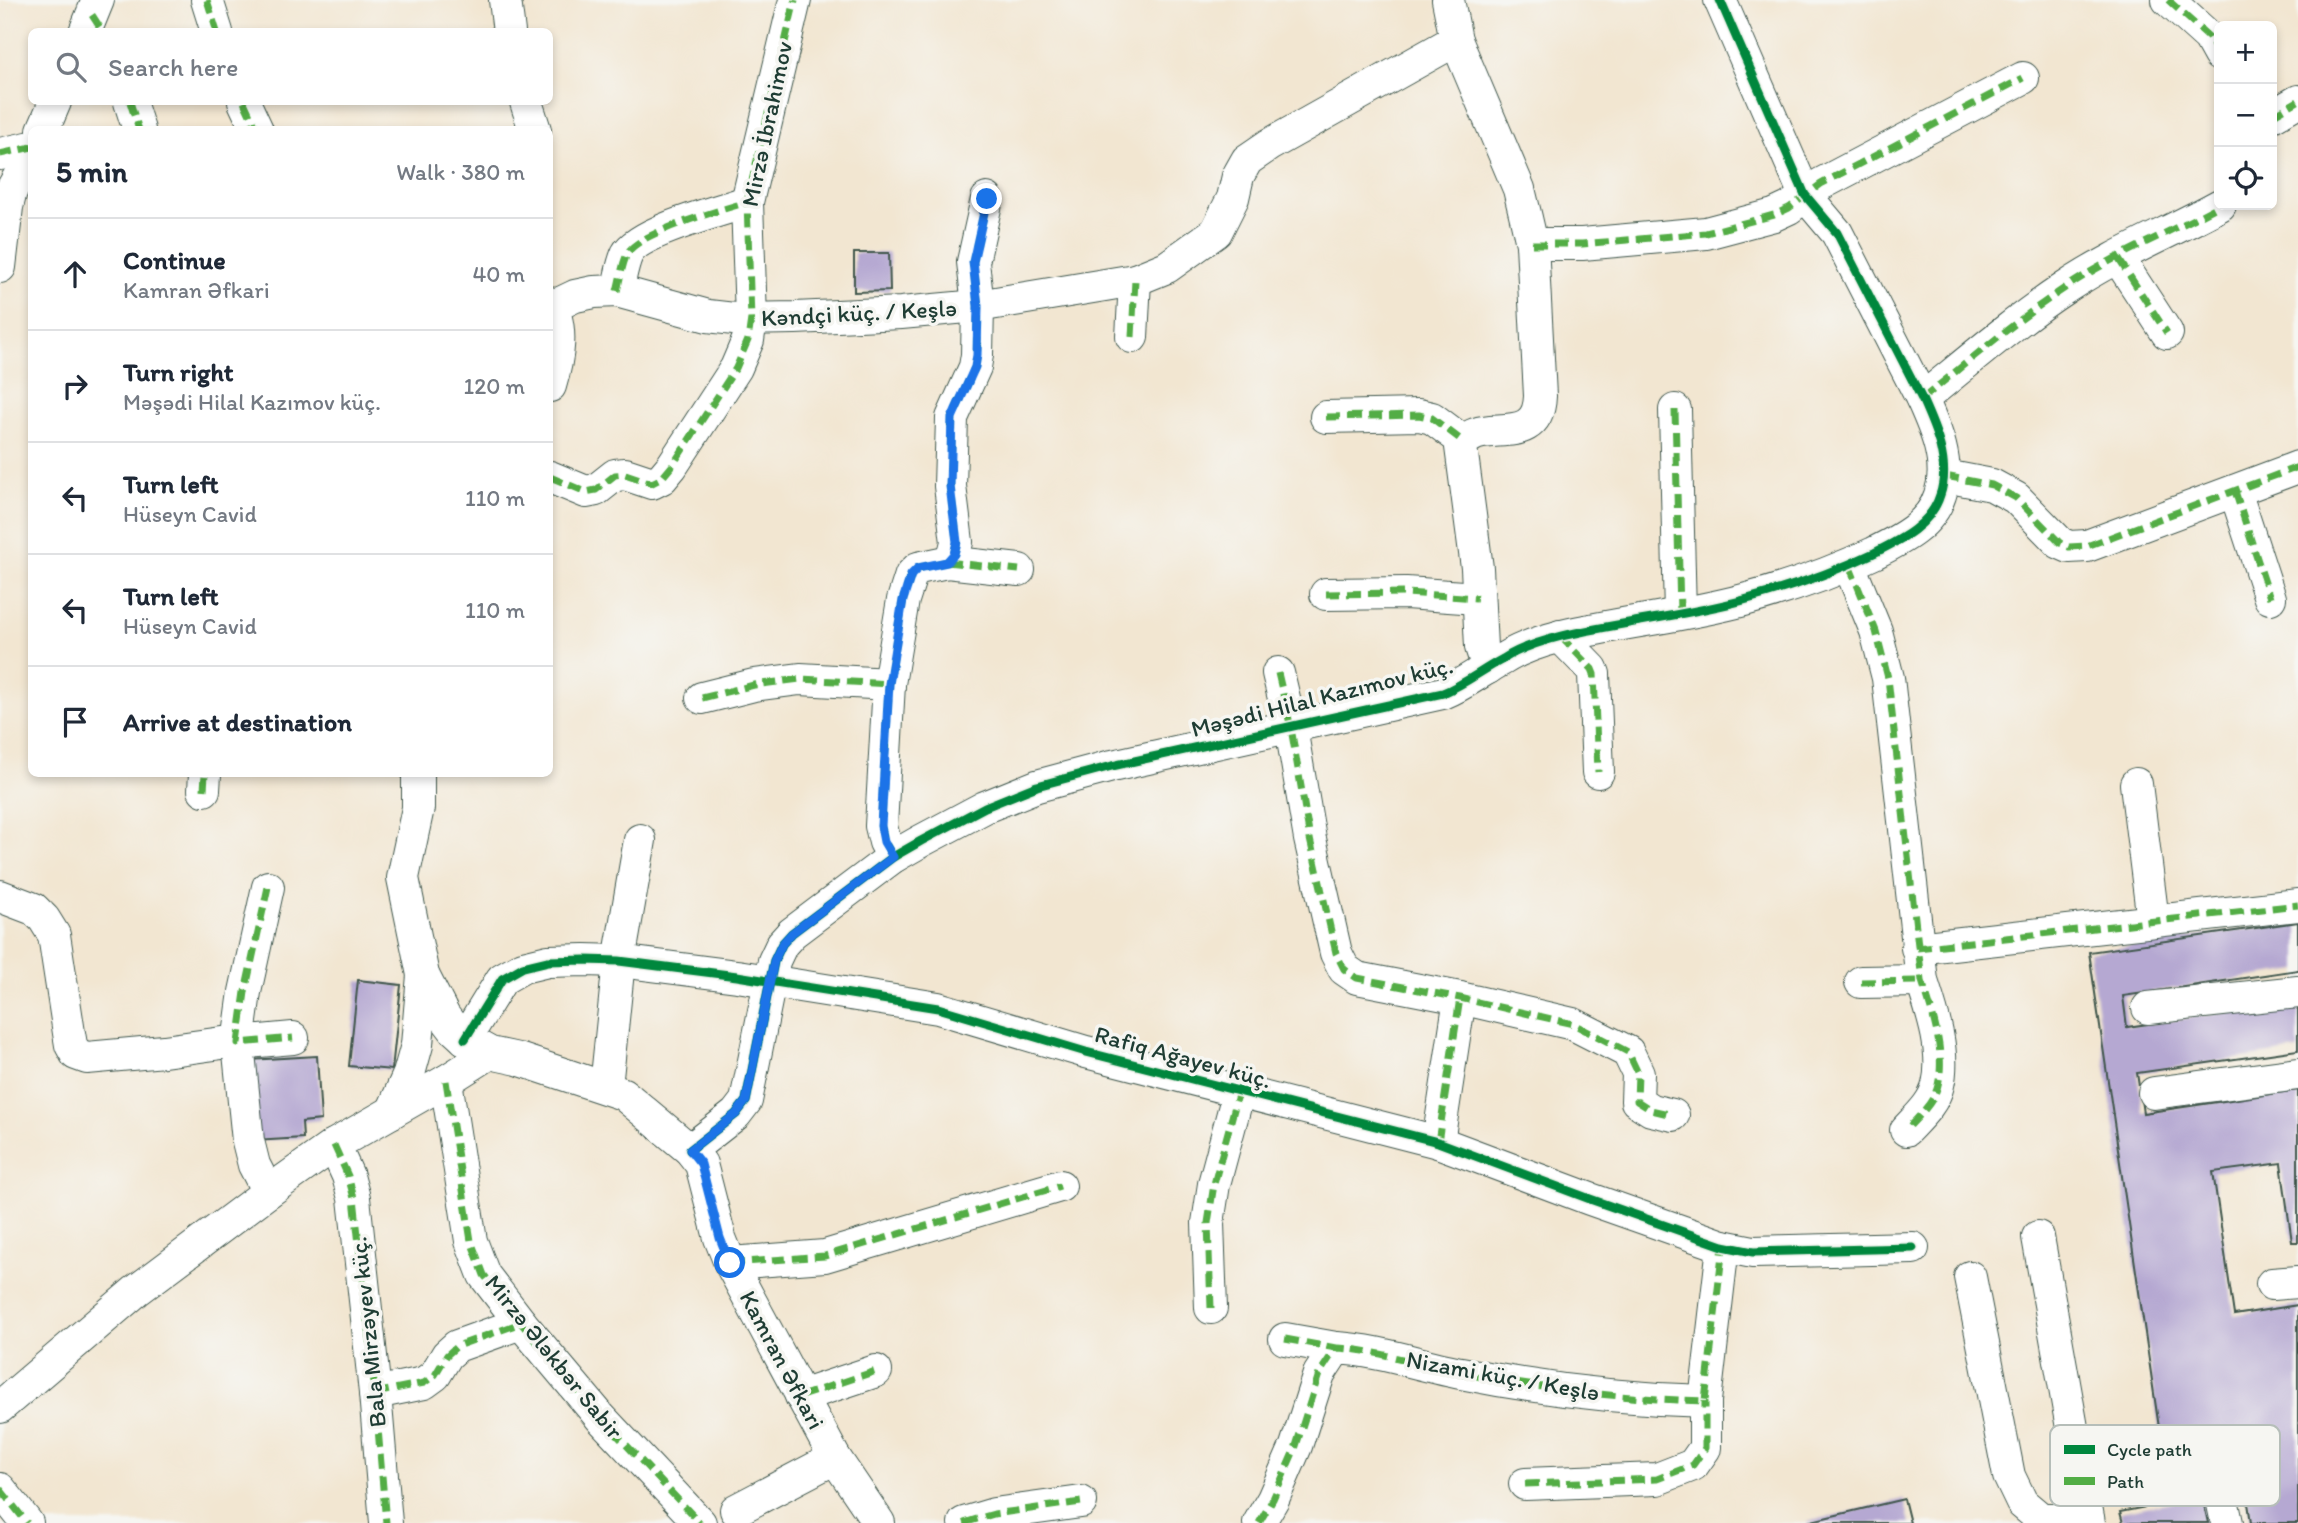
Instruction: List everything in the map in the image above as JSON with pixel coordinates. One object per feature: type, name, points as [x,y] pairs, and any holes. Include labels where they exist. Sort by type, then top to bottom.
[{"type":"street","points":[[207,0],[216,28]]},
{"type":"street","points":[[505,0],[508,28]]},
{"type":"street","name":"Mirzə İbrahimov","points":[[553,478],[586,492],[596,490],[615,475],[625,474],[652,482],[662,478],[736,368],[748,340],[751,319],[747,202],[795,0]]},
{"type":"street","points":[[1448,0],[1456,40],[1518,189],[1532,244],[1540,410],[1529,424],[1520,428],[1474,434],[1464,442],[1461,453],[1477,568],[1481,647],[1488,668]]},
{"type":"street","points":[[1720,0],[1805,195],[1837,233],[1922,399],[1932,423],[1945,476],[1992,485],[2015,498],[2060,544],[2069,547],[2087,546],[2298,467]]},
{"type":"street","points":[[2168,0],[2208,37],[2214,47]]},
{"type":"street","name":"Kəndçi küç. / Keşlə","points":[[553,304],[594,292],[617,291],[708,316],[751,319],[901,313],[978,306],[1135,280],[1167,267],[1216,232],[1233,198],[1238,176],[1247,160],[1456,40]]},
{"type":"street","points":[[1532,244],[1582,244],[1706,233],[1774,215],[1971,103],[2023,78]]},
{"type":"street","points":[[2277,113],[2298,101]]},
{"type":"street","points":[[45,126],[54,105]]},
{"type":"street","points":[[131,105],[138,126]]},
{"type":"street","points":[[245,105],[255,126]]},
{"type":"street","points":[[527,105],[534,126]]},
{"type":"street","points":[[0,154],[28,148]]},
{"type":"street","points":[[0,267],[11,191],[28,161]]},
{"type":"street","points":[[947,562],[954,554],[957,542],[950,486],[952,418],[975,367],[977,355],[978,306],[973,262],[987,199]]},
{"type":"street","points":[[617,291],[627,253],[637,243],[653,234],[747,202]]},
{"type":"street","points":[[1922,399],[2028,314],[2067,287],[2214,208]]},
{"type":"street","points":[[2118,258],[2167,333]]},
{"type":"street","points":[[1132,337],[1135,280]]},
{"type":"street","points":[[553,311],[557,323],[558,351],[553,373]]},
{"type":"street","points":[[1675,410],[1681,613]]},
{"type":"street","points":[[1326,416],[1419,415],[1432,418],[1464,442]]},
{"type":"street","name":"Məşədi Hilal Kazımov küç.","points":[[690,1150],[736,1114],[746,1101],[774,961],[782,944],[792,933],[893,857],[985,807],[1037,786],[1112,766],[1443,692],[1463,685],[1505,657],[1560,636],[1743,601],[1805,582],[1849,565],[1904,538],[1922,524],[1940,499],[1945,476]]},
{"type":"street","points":[[2235,491],[2270,597]]},
{"type":"street","points":[[893,857],[884,842],[881,826],[889,684],[903,600],[911,575],[918,568],[947,562],[1019,570]]},
{"type":"street","points":[[1849,565],[1876,631],[1888,678],[1917,948],[1922,981],[1936,1024],[1938,1086],[1929,1104],[1906,1130]]},
{"type":"street","points":[[1326,594],[1406,593],[1478,598]]},
{"type":"street","points":[[1560,636],[1594,674],[1598,772]]},
{"type":"street","points":[[1278,673],[1291,728],[1313,853],[1336,953],[1343,969],[1357,978],[1573,1024],[1628,1052],[1638,1073],[1637,1101],[1651,1110],[1673,1115]]},
{"type":"street","points":[[702,698],[754,685],[800,679],[889,684]]},
{"type":"street","points":[[418,777],[418,808],[403,878],[423,975],[444,1016],[454,1029],[478,1046],[623,1094],[690,1150]]},
{"type":"street","points":[[2136,784],[2153,921]]},
{"type":"street","points":[[606,1087],[619,961],[640,840]]},
{"type":"street","points":[[268,887],[245,992],[238,1043],[248,1140],[254,1165],[268,1192]]},
{"type":"street","points":[[0,896],[34,909],[54,935],[71,1045],[76,1054],[88,1058],[293,1038]]},
{"type":"street","points":[[1917,948],[2298,905]]},
{"type":"street","name":"Rafiq Ağayev küç.","points":[[478,1046],[502,979],[523,967],[548,961],[619,961],[770,982],[938,1009],[1086,1052],[1438,1142],[1723,1246],[1754,1252],[1913,1248]]},
{"type":"street","points":[[392,1112],[409,1074],[417,1045],[423,975]]},
{"type":"street","points":[[1861,982],[1922,981]]},
{"type":"street","points":[[2148,1008],[2298,992]]},
{"type":"street","points":[[1438,1142],[1460,998]]},
{"type":"street","points":[[0,1407],[136,1291],[334,1145],[446,1081],[478,1046]]},
{"type":"street","points":[[2154,1093],[2298,1074]]},
{"type":"street","name":"Mirzə Ələkbər Sabir","points":[[446,1081],[471,1241],[484,1275],[601,1418],[700,1523]]},
{"type":"street","points":[[1211,1308],[1208,1223],[1214,1184],[1239,1091]]},
{"type":"street","name":"Bala Mirzəyev küç.","points":[[334,1145],[348,1176],[354,1198],[386,1523]]},
{"type":"street","name":"Kamran Əfkari","points":[[690,1150],[701,1164],[720,1238],[730,1263],[835,1458],[879,1523]]},
{"type":"street","points":[[730,1263],[825,1255],[1059,1185]]},
{"type":"street","points":[[2038,1237],[2071,1425]]},
{"type":"street","points":[[1525,1484],[1657,1479],[1693,1465],[1705,1448],[1705,1401],[1723,1246]]},
{"type":"street","points":[[1970,1277],[2009,1476],[2022,1503],[2041,1519],[2088,1521]]},
{"type":"street","points":[[375,1393],[424,1383],[435,1375],[447,1354],[457,1346],[521,1323]]},
{"type":"street","name":"Nizami küç. / Keşlə","points":[[1285,1339],[1355,1349],[1462,1373],[1581,1391],[1663,1400],[1705,1401]]},
{"type":"street","points":[[1259,1523],[1273,1499],[1296,1446],[1319,1374],[1336,1348]]},
{"type":"street","points":[[801,1396],[876,1371]]},
{"type":"street","points":[[736,1510],[835,1458]]},
{"type":"street","points":[[0,1489],[27,1523]]},
{"type":"street","points":[[964,1523],[993,1514],[1081,1502]]},
{"type":"building","points":[[854,253],[889,253],[890,291],[854,292]]},
{"type":"building","points":[[2298,922],[2298,970],[2123,996],[2127,1027],[2298,1002],[2298,1050],[2137,1073],[2143,1113],[2298,1090],[2298,1242],[2292,1242],[2281,1163],[2213,1172],[2234,1315],[2298,1305],[2298,1523],[2251,1523],[2248,1506],[2280,1506],[2280,1425],[2159,1425],[2089,952]]},
{"type":"building","points":[[358,980],[401,985],[392,1070],[349,1066]]},
{"type":"building","points":[[317,1056],[321,1120],[302,1122],[303,1138],[254,1141],[249,1060]]},
{"type":"building","points":[[1904,1499],[1910,1523],[1807,1523],[1807,1522]]},
{"type":"building","points":[[2151,1506],[2204,1506],[2208,1523],[2123,1523],[2120,1512]]},
{"type":"marked path","points":[[207,0],[216,28]]},
{"type":"marked path","points":[[553,478],[586,492],[596,490],[615,475],[625,474],[652,483],[662,478],[736,368],[748,340],[751,319],[747,202],[795,0]]},
{"type":"marked path","points":[[2168,0],[2209,37],[2214,46]]},
{"type":"marked path","points":[[92,15],[100,28]]},
{"type":"marked path","points":[[1532,244],[1582,244],[1706,233],[1774,215],[1789,208],[1821,184],[2023,78]]},
{"type":"marked path","points":[[2277,113],[2298,101]]},
{"type":"marked path","points":[[131,105],[138,126]]},
{"type":"marked path","points":[[245,105],[255,126]]},
{"type":"marked path","points":[[0,154],[28,148]]},
{"type":"marked path","points":[[893,857],[881,826],[889,684],[903,600],[911,575],[918,568],[947,562],[954,554],[957,542],[950,486],[952,418],[975,367],[977,355],[978,306],[973,262],[987,199]]},
{"type":"marked path","points":[[617,291],[625,258],[634,246],[663,230],[747,202]]},
{"type":"marked path","points":[[1922,399],[2010,328],[2065,288],[2122,255],[2214,208]]},
{"type":"marked path","points":[[2118,258],[2167,333]]},
{"type":"marked path","points":[[1132,337],[1135,280]]},
{"type":"marked path","points":[[1675,410],[1680,613]]},
{"type":"marked path","points":[[1326,417],[1419,415],[1432,418],[1464,442]]},
{"type":"marked path","points":[[1945,476],[1992,485],[2016,498],[2060,543],[2069,547],[2087,546],[2298,467]]},
{"type":"marked path","points":[[2235,491],[2270,598]]},
{"type":"marked path","points":[[947,562],[1019,570]]},
{"type":"marked path","points":[[1849,565],[1876,631],[1888,678],[1922,981],[1939,1046],[1940,1072],[1936,1092],[1906,1130]]},
{"type":"marked path","points":[[1326,594],[1406,593],[1477,598]]},
{"type":"marked path","points":[[1560,636],[1594,674],[1598,772]]},
{"type":"marked path","points":[[1278,673],[1291,728],[1310,839],[1336,953],[1344,969],[1357,978],[1573,1024],[1628,1052],[1638,1073],[1637,1101],[1651,1110],[1673,1115]]},
{"type":"marked path","points":[[702,698],[754,685],[800,679],[889,684]]},
{"type":"marked path","points":[[204,790],[205,777]]},
{"type":"marked path","points":[[268,887],[245,992],[238,1043],[293,1038]]},
{"type":"marked path","points":[[1917,948],[2298,905]]},
{"type":"marked path","points":[[1861,982],[1922,981]]},
{"type":"marked path","points":[[1438,1142],[1460,998]]},
{"type":"marked path","points":[[446,1081],[471,1241],[484,1275],[601,1418],[700,1523]]},
{"type":"marked path","points":[[1211,1308],[1208,1223],[1214,1184],[1239,1091]]},
{"type":"marked path","points":[[334,1145],[348,1176],[354,1198],[386,1523]]},
{"type":"marked path","points":[[730,1263],[825,1256],[1060,1186]]},
{"type":"marked path","points":[[1259,1523],[1273,1499],[1296,1446],[1319,1374],[1336,1348],[1399,1358],[1491,1379],[1552,1388],[1705,1401],[1723,1246]]},
{"type":"marked path","points":[[375,1393],[424,1383],[435,1375],[447,1355],[457,1346],[521,1323]]},
{"type":"marked path","points":[[1285,1339],[1336,1348]]},
{"type":"marked path","points":[[801,1396],[876,1371]]},
{"type":"marked path","points":[[1525,1484],[1657,1479],[1693,1465],[1705,1448],[1705,1401]]},
{"type":"marked path","points":[[0,1489],[27,1523]]},
{"type":"marked path","points":[[964,1523],[994,1514],[1081,1502]]},
{"type":"cycle path","points":[[690,1150],[736,1114],[746,1101],[774,961],[782,944],[792,933],[893,857],[985,807],[1037,786],[1112,766],[1443,693],[1517,651],[1554,638],[1699,610],[1777,590],[1874,553],[1894,543],[1930,515],[1940,495],[1944,471],[1943,458],[1932,422],[1837,233],[1805,195],[1720,0]]},
{"type":"cycle path","points":[[465,1039],[502,979],[523,967],[548,961],[619,961],[737,976],[938,1008],[1086,1052],[1438,1142],[1723,1246],[1753,1252],[1913,1248]]},
{"type":"route","points":[[730,1263],[720,1238],[701,1164],[690,1150],[736,1114],[746,1101],[774,961],[782,944],[792,933],[893,857],[884,842],[881,826],[891,664],[903,600],[911,575],[918,568],[947,562],[954,554],[957,542],[950,486],[952,418],[975,367],[977,355],[978,306],[973,262],[987,199]]}]
